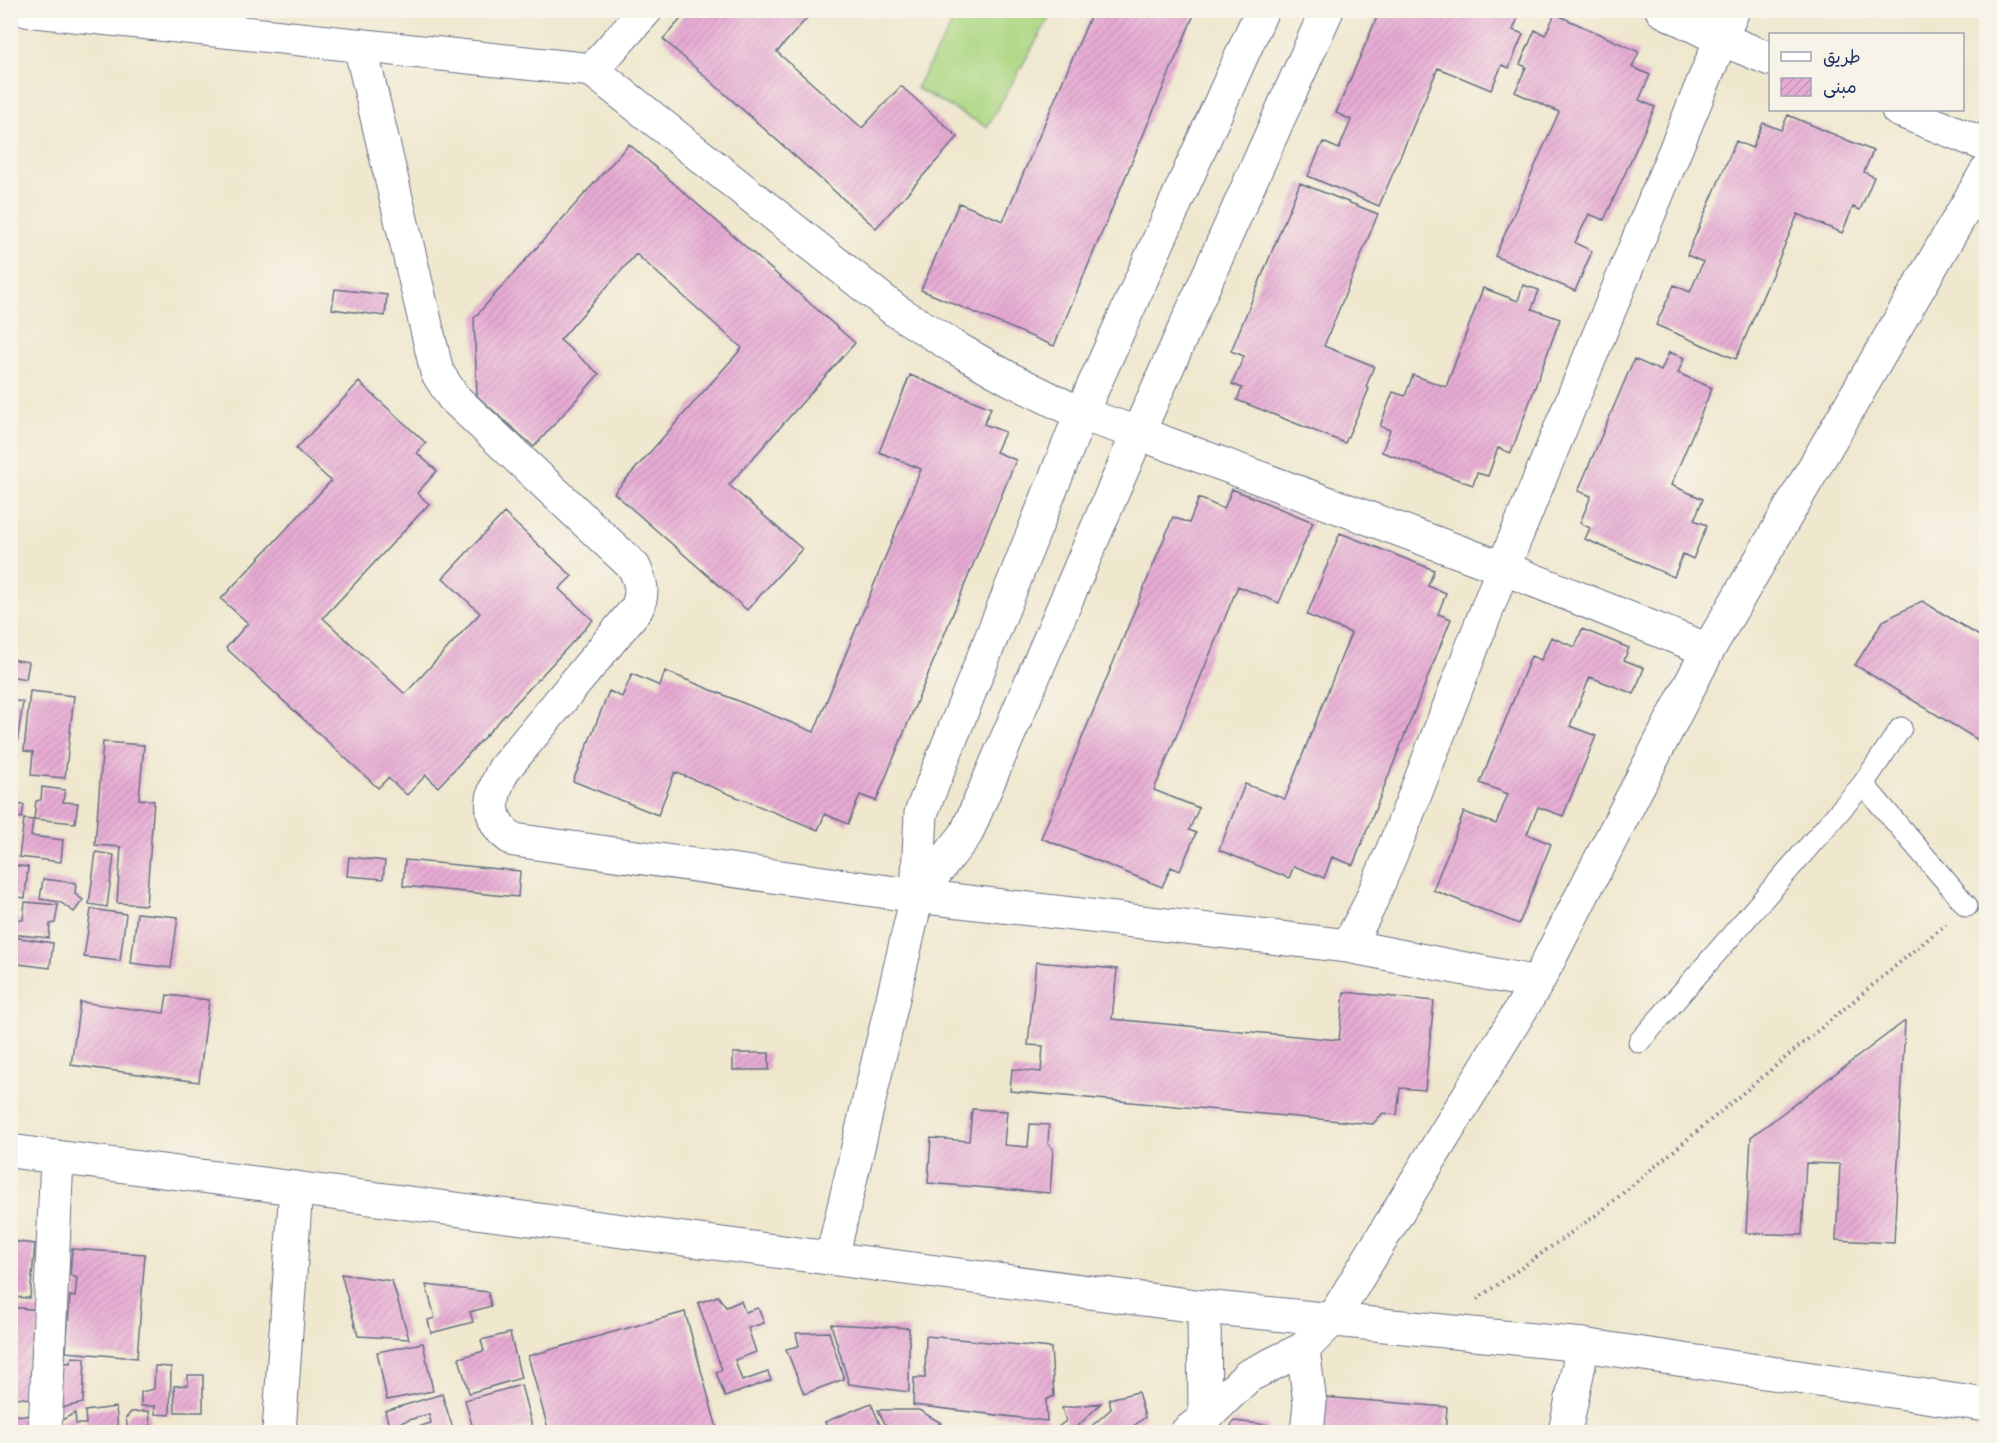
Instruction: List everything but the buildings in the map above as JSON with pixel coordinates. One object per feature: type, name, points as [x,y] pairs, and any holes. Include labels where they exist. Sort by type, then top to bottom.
[{"type":"street","points":[[26,10],[111,21],[592,70],[895,310],[1010,379],[1081,414],[1503,568],[1708,650]]},
{"type":"street","points":[[592,70],[646,10]]},
{"type":"street","points":[[832,1258],[917,896],[921,813],[1081,414],[1262,10]]},
{"type":"street","points":[[917,896],[966,834],[1138,433],[1327,10]]},
{"type":"street","points":[[1662,10],[1727,25],[1769,58]]},
{"type":"street","points":[[1348,946],[1368,908],[1402,828],[1503,568],[1727,25]]},
{"type":"street","points":[[360,45],[437,372],[453,397],[634,567],[641,581],[642,595],[637,608],[504,769],[495,787],[491,803],[497,823],[504,834],[514,840],[917,896],[1348,946],[1537,983]]},
{"type":"street","points":[[1901,111],[1986,145]]},
{"type":"street","points":[[1196,1425],[1248,1376],[1303,1349],[1332,1320],[1537,983],[1708,650],[1986,172]]},
{"type":"street","points":[[10,1151],[1204,1307],[1583,1345],[1986,1405]]},
{"type":"street","points":[[45,1432],[57,1157]]},
{"type":"street","points":[[279,1432],[296,1188]]},
{"type":"street","points":[[1196,1425],[1204,1307]]},
{"type":"street","points":[[1565,1432],[1583,1345]]},
{"type":"street","points":[[1303,1349],[1310,1403],[1307,1432]]},
{"type":"lane","points":[[1639,1042],[1863,784],[1901,728]]},
{"type":"lane","points":[[1863,784],[1967,906]]},
{"type":"path","points":[[1433,1330],[1599,1213],[1967,906]]},
{"type":"green space","points":[[960,10],[1053,11],[987,127],[916,88]]}]
